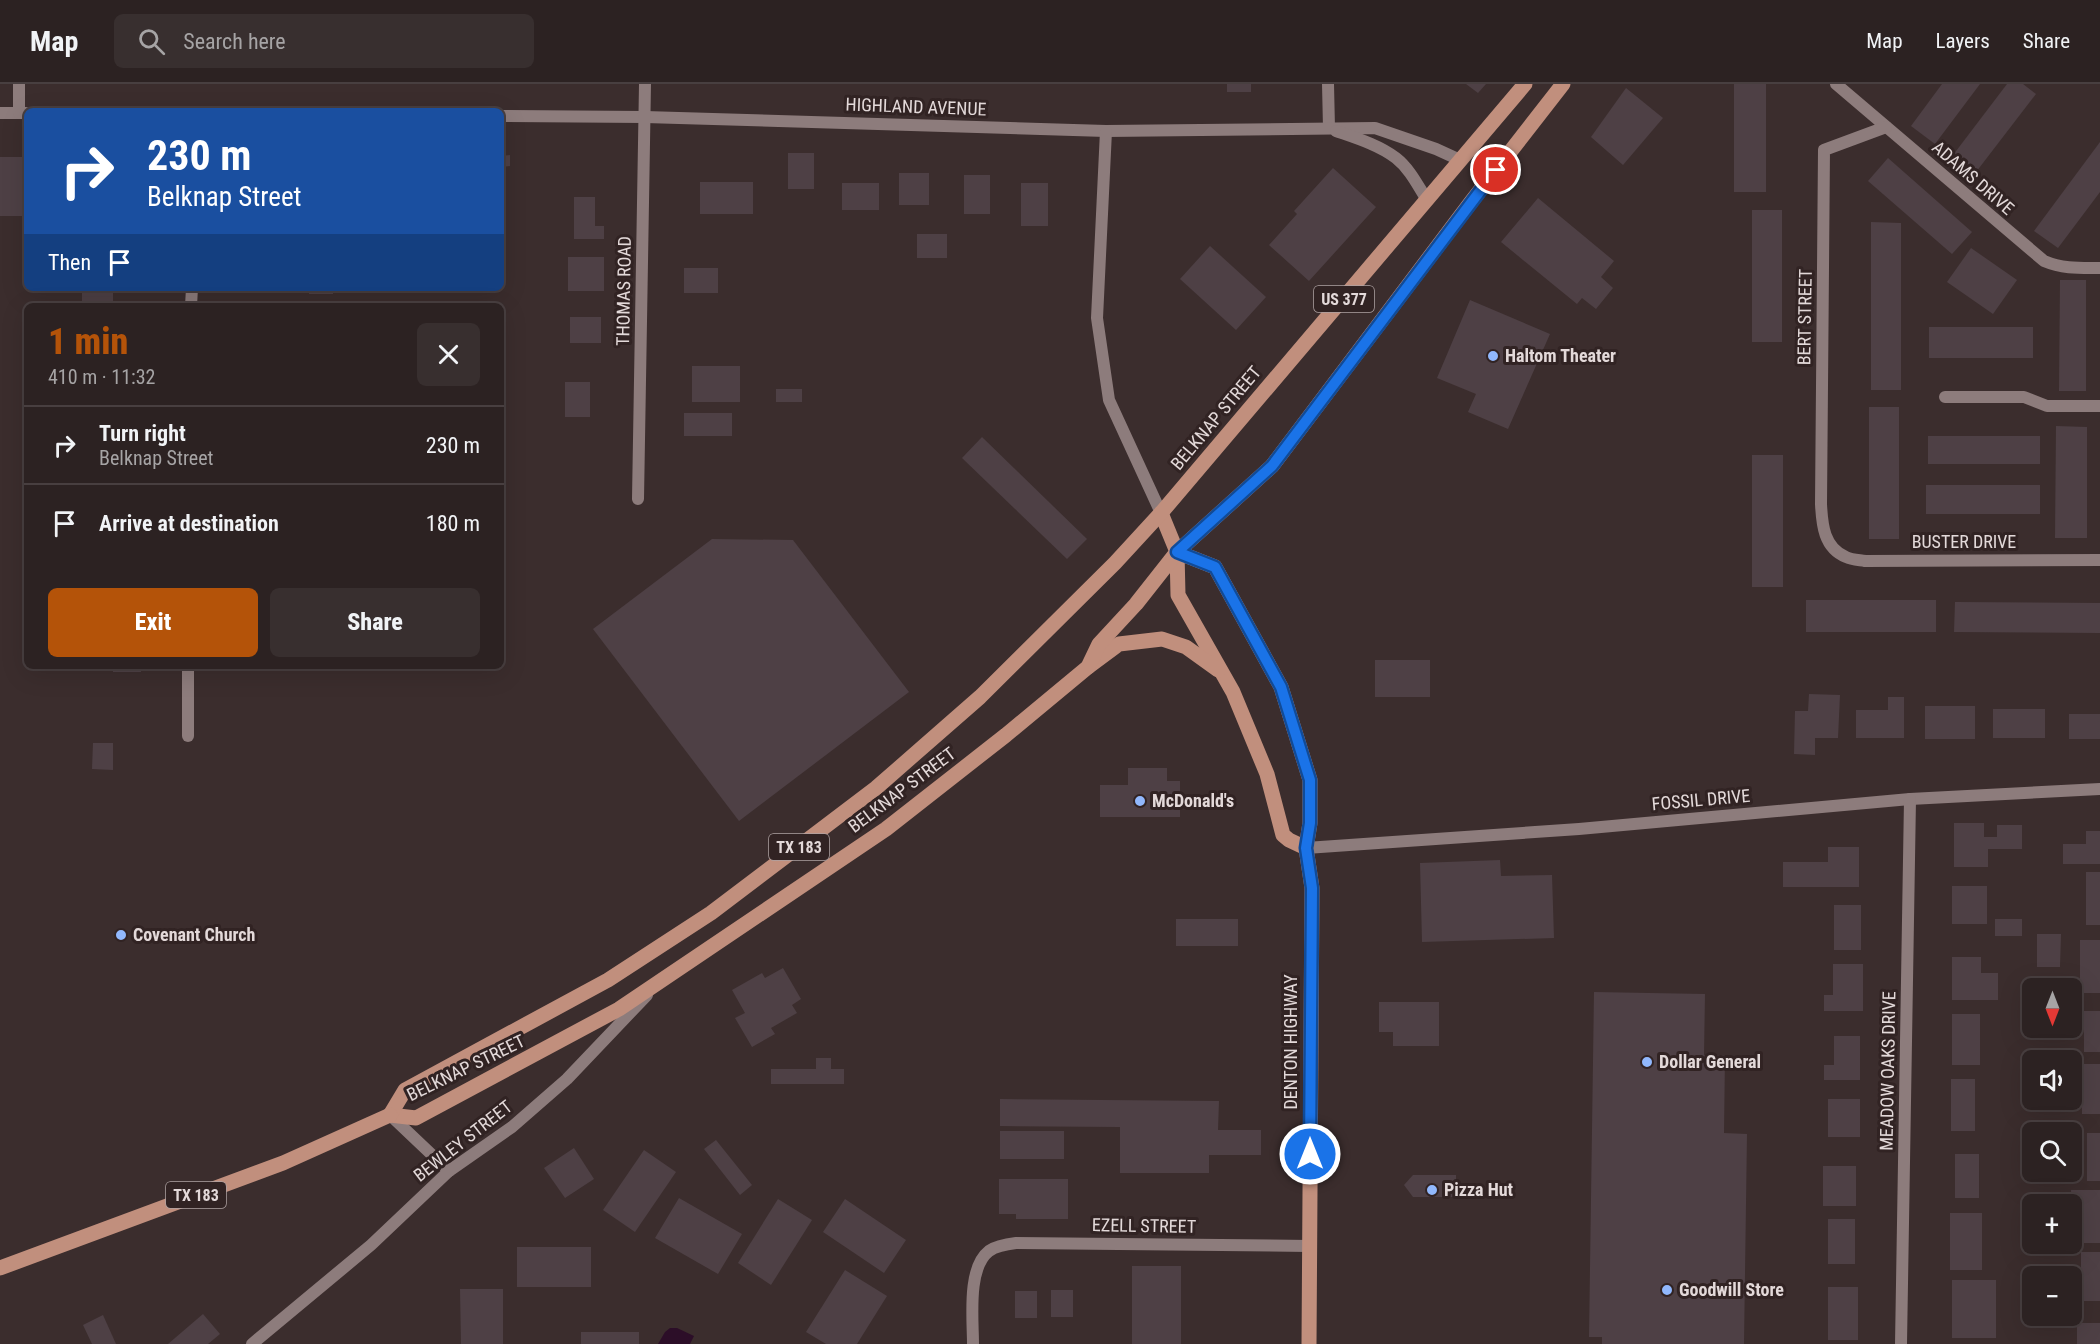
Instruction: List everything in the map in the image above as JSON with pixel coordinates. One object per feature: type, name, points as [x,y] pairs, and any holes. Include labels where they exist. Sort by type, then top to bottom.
[{"type":"main road","name":"BELKNAP STREET","points":[[1525,84],[1161,513],[1115,563],[980,697],[876,788],[711,913],[608,980],[405,1090],[390,1115],[416,1118],[619,1010],[886,828],[1006,735],[1088,667],[1099,644],[1136,604],[1177,552],[1272,466],[1563,84]]},
{"type":"main road","points":[[1161,513],[1177,552],[1178,595],[1233,692],[1267,774],[1283,835],[1306,848]]},
{"type":"main road","name":"DENTON HIGHWAY","points":[[1177,552],[1215,567],[1281,687],[1310,780],[1310,823],[1306,848],[1312,888],[1309,1344]]},
{"type":"main road","points":[[1088,667],[1119,644],[1162,639],[1186,647],[1222,674]]},
{"type":"main road","name":"TX 183","points":[[0,1268],[283,1163],[390,1115]]},
{"type":"street","points":[[0,113],[23,113],[19,84]]},
{"type":"street","name":"THOMAS ROAD","points":[[638,500],[645,84]]},
{"type":"street","points":[[1328,84],[1329,128],[1395,157],[1406,167],[1427,200]]},
{"type":"street","name":"ADAMS DRIVE","points":[[1836,84],[2044,261],[2070,268],[2100,267]]},
{"type":"street","name":"HIGHLAND AVENUE","points":[[504,116],[645,117],[1106,131],[1375,128],[1436,149],[1460,160]]},
{"type":"street","name":"BERT STREET","points":[[1833,547],[1825,538],[1821,504],[1824,150],[1886,127]]},
{"type":"street","points":[[1106,131],[1097,318],[1109,400],[1161,513]]},
{"type":"street","points":[[1945,397],[2025,397],[2047,406],[2100,406]]},
{"type":"street","name":"BUSTER DRIVE","points":[[1833,547],[1846,557],[1865,561],[2100,560]]},
{"type":"street","points":[[188,736],[189,669]]},
{"type":"street","name":"FOSSIL DRIVE","points":[[1306,848],[1590,828],[1910,799],[2100,789]]},
{"type":"street","name":"MEADOW OAKS DRIVE","points":[[1901,1344],[1910,799]]},
{"type":"street","name":"BEWLEY STREET","points":[[252,1344],[370,1245],[449,1171],[512,1127],[567,1078],[660,981]]},
{"type":"street","points":[[390,1115],[449,1171]]},
{"type":"street","name":"EZELL STREET","points":[[973,1344],[976,1272],[988,1251],[1001,1246],[1016,1243],[1310,1246]]},
{"type":"shaded area","points":[[670,1328],[677,1328],[694,1336],[690,1344],[658,1344]]},
{"type":"building","points":[[1227,84],[1251,84],[1251,92],[1227,92]]},
{"type":"building","points":[[1466,84],[1486,84],[1478,93]]},
{"type":"building","points":[[1734,84],[1766,84],[1766,192],[1734,192]]},
{"type":"building","points":[[1942,84],[1980,84],[1935,144],[1911,126]]},
{"type":"building","points":[[2007,84],[2023,84],[2036,94],[1973,176],[1950,159]]},
{"type":"building","points":[[1626,88],[1663,118],[1623,165],[1591,137]]},
{"type":"building","points":[[2100,142],[2100,192],[2058,248],[2034,231]]},
{"type":"building","points":[[788,153],[814,153],[814,189],[788,189]]},
{"type":"building","points":[[510,155],[510,166],[504,167],[504,156]]},
{"type":"building","points":[[0,157],[24,157],[24,216],[0,216]]},
{"type":"building","points":[[1888,158],[1972,232],[1952,254],[1868,181]]},
{"type":"building","points":[[1333,168],[1376,207],[1309,281],[1269,245],[1297,214],[1294,211]]},
{"type":"building","points":[[899,173],[929,173],[929,205],[899,205]]},
{"type":"building","points":[[964,175],[990,175],[990,214],[964,214]]},
{"type":"building","points":[[700,182],[753,182],[753,214],[700,214]]},
{"type":"building","points":[[842,183],[879,183],[879,210],[842,210]]},
{"type":"building","points":[[1021,183],[1048,183],[1048,226],[1021,226]]},
{"type":"building","points":[[574,197],[595,197],[595,226],[604,226],[604,239],[574,239]]},
{"type":"building","points":[[1538,198],[1614,261],[1601,277],[1613,288],[1596,309],[1582,298],[1577,304],[1501,242]]},
{"type":"building","points":[[1752,210],[1782,210],[1782,342],[1752,342]]},
{"type":"building","points":[[1871,222],[1901,223],[1901,390],[1871,390]]},
{"type":"building","points":[[917,234],[947,234],[947,258],[917,258]]},
{"type":"building","points":[[1210,246],[1266,297],[1236,330],[1180,279]]},
{"type":"building","points":[[1971,248],[2017,280],[1993,314],[1947,282]]},
{"type":"building","points":[[568,257],[604,257],[604,291],[568,291]]},
{"type":"building","points":[[684,268],[718,268],[718,293],[684,293]]},
{"type":"building","points":[[2060,280],[2086,280],[2086,391],[2059,391]]},
{"type":"building","points":[[309,291],[333,291],[333,294],[309,294]]},
{"type":"building","points":[[82,292],[113,292],[113,303],[82,303]]},
{"type":"building","name":"Haltom Theater","points":[[1470,300],[1550,334],[1508,429],[1468,412],[1476,394],[1437,378]]},
{"type":"building","points":[[570,317],[601,317],[601,343],[570,343]]},
{"type":"building","points":[[1929,327],[2033,327],[2033,358],[1929,358]]},
{"type":"building","points":[[692,366],[740,366],[740,402],[692,402]]},
{"type":"building","points":[[565,382],[590,382],[590,417],[565,417]]},
{"type":"building","points":[[776,389],[802,389],[802,402],[776,402]]},
{"type":"building","points":[[1869,407],[1899,407],[1899,539],[1869,539]]},
{"type":"building","points":[[684,413],[732,413],[732,436],[684,436]]},
{"type":"building","points":[[2056,426],[2087,427],[2087,538],[2055,538]]},
{"type":"building","points":[[1928,436],[2040,436],[2040,464],[1928,464]]},
{"type":"building","points":[[982,437],[1087,539],[1067,559],[962,458]]},
{"type":"building","points":[[1752,455],[1783,455],[1783,587],[1752,587]]},
{"type":"building","points":[[1926,485],[2040,485],[2040,514],[1926,514]]},
{"type":"building","points":[[712,539],[793,540],[909,692],[739,821],[593,629]]},
{"type":"building","points":[[1806,600],[1936,600],[1936,632],[1806,632]]},
{"type":"building","points":[[1955,602],[2100,603],[2100,633],[1954,632]]},
{"type":"building","points":[[1375,660],[1430,660],[1430,697],[1375,697]]},
{"type":"building","points":[[113,669],[141,669],[141,672],[113,672]]},
{"type":"building","points":[[1809,694],[1840,695],[1838,738],[1815,738],[1815,755],[1794,754],[1795,711],[1808,711]]},
{"type":"building","points":[[1888,697],[1904,697],[1904,738],[1856,738],[1856,710],[1888,710]]},
{"type":"building","points":[[1925,706],[1975,706],[1975,739],[1925,739]]},
{"type":"building","points":[[1993,709],[2045,709],[2045,738],[1993,738]]},
{"type":"building","points":[[2069,714],[2100,714],[2100,739],[2069,739]]},
{"type":"building","points":[[93,743],[113,743],[113,770],[92,769]]},
{"type":"building","name":"McDonald's","points":[[1128,768],[1167,768],[1167,781],[1180,781],[1180,817],[1100,817],[1100,785],[1128,785]]},
{"type":"building","points":[[1954,823],[1984,823],[1984,837],[1997,837],[1997,825],[2022,825],[2022,849],[1988,849],[1988,867],[1954,867]]},
{"type":"building","points":[[2086,831],[2100,831],[2100,864],[2063,864],[2063,844],[2086,844]]},
{"type":"building","points":[[1828,847],[1859,847],[1859,887],[1783,887],[1783,862],[1828,862]]},
{"type":"building","points":[[1500,860],[1501,876],[1552,875],[1554,938],[1422,942],[1420,863]]},
{"type":"building","points":[[2086,872],[2100,872],[2100,925],[2086,925]]},
{"type":"building","points":[[1952,886],[1987,886],[1987,924],[1952,924]]},
{"type":"building","points":[[1834,905],[1861,905],[1861,950],[1834,950]]},
{"type":"building","points":[[1176,919],[1238,919],[1238,946],[1176,946]]},
{"type":"building","points":[[1995,919],[2022,919],[2022,936],[1995,936]]},
{"type":"building","points":[[2037,934],[2061,934],[2060,967],[2037,967]]},
{"type":"building","points":[[2080,940],[2100,940],[2100,993],[2082,993],[2082,978],[2080,978]]},
{"type":"building","points":[[1952,957],[1981,957],[1981,973],[1998,973],[1998,1000],[1952,1000]]},
{"type":"building","points":[[1833,964],[1863,964],[1863,1011],[1824,1011],[1824,995],[1833,995]]},
{"type":"building","points":[[783,968],[801,999],[792,1005],[797,1013],[771,1028],[775,1034],[752,1047],[735,1018],[745,1013],[732,990],[762,973],[765,978]]},
{"type":"building","points":[[1594,992],[1705,994],[1704,1055],[1725,1055],[1724,1133],[1747,1134],[1744,1344],[1602,1344],[1602,1337],[1589,1337]]},
{"type":"building","points":[[1379,1002],[1439,1002],[1439,1046],[1393,1046],[1393,1032],[1379,1032]]},
{"type":"building","points":[[2084,1011],[2100,1011],[2100,1052],[2084,1052]]},
{"type":"building","points":[[1952,1014],[1980,1014],[1980,1065],[1952,1065]]},
{"type":"building","points":[[1834,1036],[1860,1036],[1860,1080],[1824,1080],[1824,1065],[1834,1065]]},
{"type":"building","points":[[816,1058],[831,1058],[831,1069],[844,1069],[844,1084],[771,1084],[771,1069],[816,1069]]},
{"type":"building","points":[[2082,1064],[2100,1064],[2100,1114],[2082,1114]]},
{"type":"building","points":[[1951,1079],[1975,1079],[1975,1131],[1951,1131]]},
{"type":"building","points":[[1000,1099],[1219,1101],[1218,1130],[1261,1130],[1261,1155],[1209,1155],[1209,1173],[1120,1173],[1120,1127],[1000,1126]]},
{"type":"building","points":[[1828,1099],[1860,1099],[1860,1137],[1828,1137]]},
{"type":"building","points":[[1000,1131],[1064,1131],[1064,1159],[1000,1159]]},
{"type":"building","points":[[2087,1133],[2100,1133],[2100,1181],[2087,1181]]},
{"type":"building","points":[[716,1140],[752,1185],[740,1195],[704,1149]]},
{"type":"building","points":[[574,1148],[594,1179],[565,1198],[544,1168]]},
{"type":"building","points":[[644,1150],[676,1172],[635,1232],[603,1210]]},
{"type":"building","points":[[1955,1154],[1979,1154],[1979,1198],[1955,1198]]},
{"type":"building","points":[[1823,1166],[1856,1166],[1856,1206],[1823,1206]]},
{"type":"building","name":"Pizza Hut","points":[[1413,1175],[1456,1175],[1456,1197],[1413,1197],[1404,1185]]},
{"type":"building","points":[[999,1179],[1068,1179],[1068,1219],[1016,1219],[1016,1214],[999,1214]]},
{"type":"building","points":[[2071,1190],[2100,1190],[2100,1243],[2082,1243],[2082,1194],[2071,1194]]},
{"type":"building","points":[[679,1198],[742,1234],[718,1274],[655,1238]]},
{"type":"building","points":[[778,1199],[812,1220],[771,1285],[738,1263]]},
{"type":"building","points":[[845,1199],[906,1240],[884,1273],[823,1232]]},
{"type":"building","points":[[1950,1213],[1982,1213],[1982,1270],[1950,1270]]},
{"type":"building","points":[[1828,1219],[1855,1219],[1855,1264],[1828,1264]]},
{"type":"building","points":[[517,1247],[591,1247],[591,1287],[517,1287]]},
{"type":"building","points":[[2082,1252],[2100,1252],[2100,1301],[2082,1301]]},
{"type":"building","points":[[1132,1266],[1181,1266],[1181,1344],[1132,1344]]},
{"type":"building","points":[[845,1270],[887,1296],[857,1344],[826,1344],[806,1332]]},
{"type":"building","points":[[1952,1280],[1996,1280],[1996,1338],[1952,1338]]},
{"type":"building","points":[[1828,1287],[1858,1287],[1858,1340],[1828,1340]]},
{"type":"building","points":[[460,1289],[503,1289],[503,1344],[461,1344]]},
{"type":"building","points":[[1051,1290],[1073,1290],[1073,1317],[1051,1317]]},
{"type":"building","points":[[1015,1291],[1037,1291],[1037,1318],[1015,1318]]},
{"type":"building","points":[[203,1314],[220,1334],[208,1344],[168,1344]]},
{"type":"building","points":[[103,1315],[116,1344],[92,1344],[83,1325]]},
{"type":"building","points":[[2082,1323],[2100,1323],[2100,1344],[2077,1344],[2077,1326],[2082,1326]]},
{"type":"building","points":[[581,1332],[639,1332],[639,1344],[581,1344]]},
{"type":"place","name":"Haltom Theater","points":[[1493,356]]},
{"type":"place","name":"McDonald's","points":[[1140,801]]},
{"type":"place","name":"Covenant Church","points":[[121,935]]},
{"type":"place","name":"Dollar General","points":[[1647,1062]]},
{"type":"place","name":"Pizza Hut","points":[[1432,1190]]},
{"type":"place","name":"Goodwill Store","points":[[1667,1290]]},
{"type":"route","points":[[1310,1154],[1312,888],[1306,848],[1310,823],[1310,780],[1281,687],[1215,567],[1177,552],[1272,466],[1496,170]]}]
